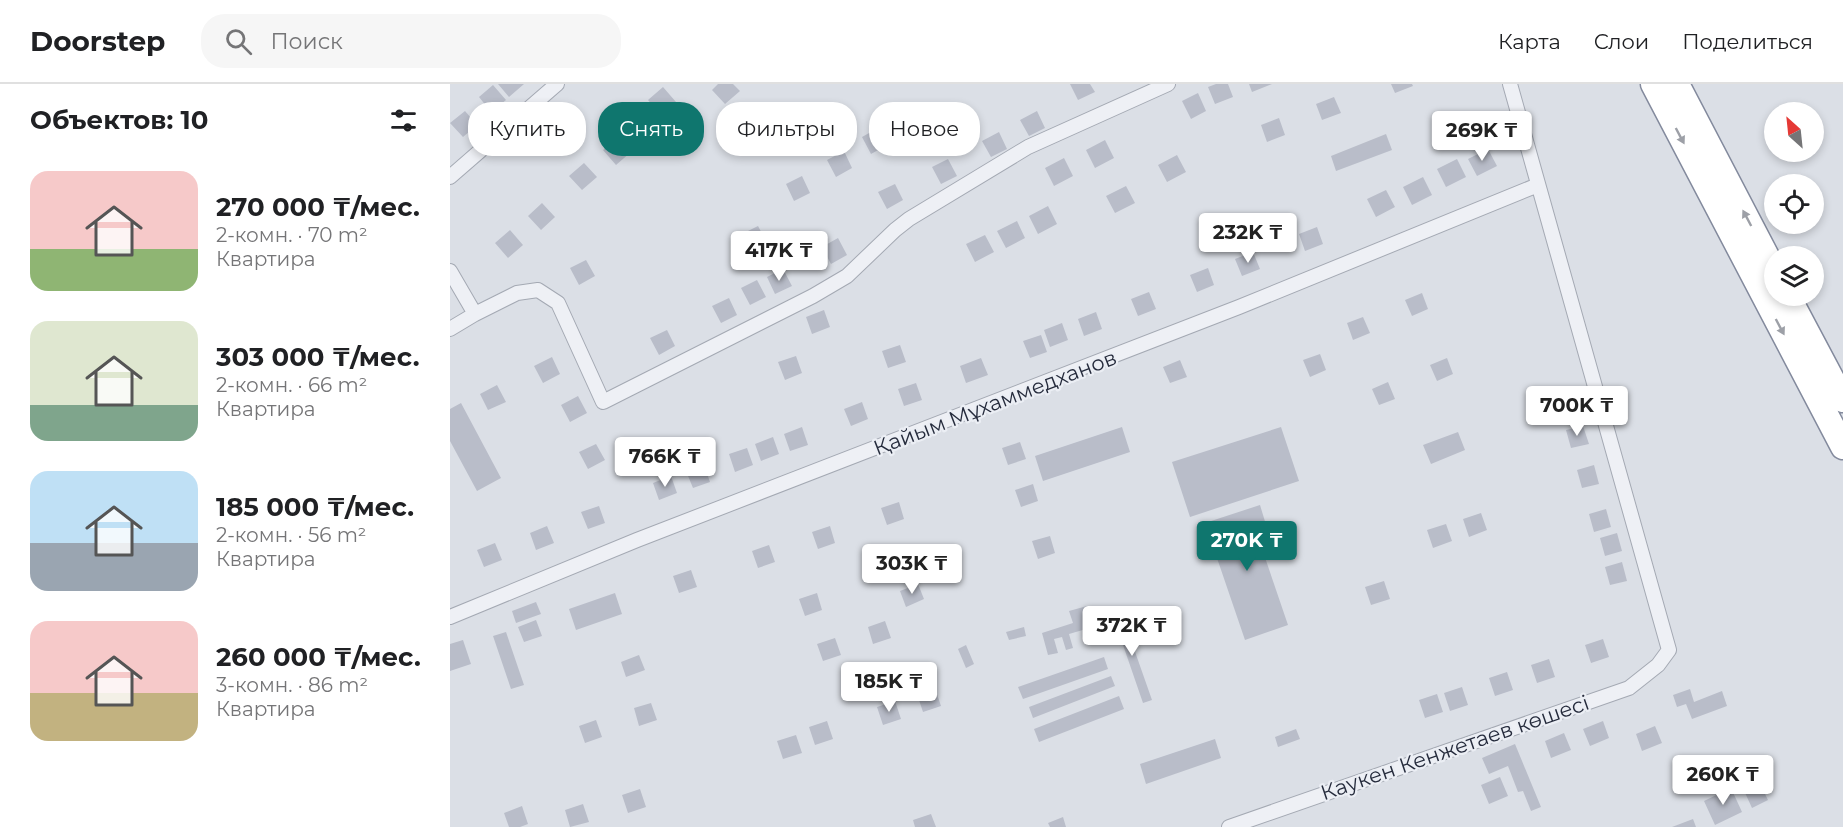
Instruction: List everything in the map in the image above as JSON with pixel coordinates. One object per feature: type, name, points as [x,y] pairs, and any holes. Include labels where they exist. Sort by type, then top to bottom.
[{"type":"highway","points":[[1653,84],[1843,447]]},
{"type":"highway","points":[[1677,84],[1764,251]]},
{"type":"highway","points":[[1793,306],[1843,400]]},
{"type":"street","points":[[450,177],[557,84]]},
{"type":"street","points":[[450,329],[517,293],[538,290],[558,303],[603,402],[847,276],[909,219],[1028,147],[1167,84]]},
{"type":"street","points":[[1510,84],[1538,186]]},
{"type":"street","name":"Қайым Мұхаммедханов","points":[[450,617],[637,540],[1239,308],[1538,186]]},
{"type":"street","name":"Каукен Кенжетаев көшесі","points":[[1229,827],[1629,687],[1658,665],[1669,650],[1538,186]]},
{"type":"street","points":[[450,271],[475,315]]},
{"type":"building","points":[[498,84],[524,84],[509,97]]},
{"type":"building","points":[[718,84],[733,84],[740,91],[727,102],[723,102],[712,90]]},
{"type":"building","points":[[1070,84],[1090,84],[1095,92],[1078,100]]},
{"type":"building","points":[[1228,84],[1233,97],[1215,104],[1208,87]]},
{"type":"building","points":[[1249,84],[1272,84],[1252,92]]},
{"type":"building","points":[[1391,84],[1412,84],[1413,86],[1395,93]]},
{"type":"building","points":[[493,85],[506,100],[483,102],[479,97]]},
{"type":"building","points":[[663,87],[676,102],[650,102],[648,100]]},
{"type":"building","points":[[1198,93],[1206,111],[1191,119],[1182,101]]},
{"type":"building","points":[[1334,97],[1341,113],[1322,120],[1316,104]]},
{"type":"building","points":[[465,111],[468,114],[468,133],[463,137],[450,123]]},
{"type":"building","points":[[1037,111],[1045,128],[1029,136],[1020,120]]},
{"type":"building","points":[[1279,118],[1285,135],[1267,142],[1261,125]]},
{"type":"building","points":[[1500,122],[1509,140],[1490,150],[1481,132]]},
{"type":"building","points":[[999,132],[1007,149],[991,157],[982,141]]},
{"type":"building","points":[[869,133],[869,150],[862,137]]},
{"type":"building","points":[[1386,134],[1392,150],[1336,171],[1331,156]]},
{"type":"building","points":[[1105,140],[1114,158],[1095,168],[1086,150]]},
{"type":"building","points":[[1488,149],[1497,166],[1477,176],[1468,159]]},
{"type":"building","points":[[1177,155],[1186,172],[1167,182],[1158,165]]},
{"type":"building","points":[[608,156],[626,156],[616,165]]},
{"type":"building","points":[[835,156],[846,156],[852,168],[836,177],[827,160]]},
{"type":"building","points":[[1064,158],[1073,176],[1054,186],[1045,168]]},
{"type":"building","points":[[948,159],[957,176],[941,184],[932,167]]},
{"type":"building","points":[[1457,159],[1466,177],[1446,187],[1437,169]]},
{"type":"building","points":[[584,163],[597,177],[582,190],[569,176]]},
{"type":"building","points":[[802,176],[810,193],[794,201],[786,184]]},
{"type":"building","points":[[1423,177],[1432,195],[1412,205],[1403,187]]},
{"type":"building","points":[[895,184],[903,200],[887,209],[878,192]]},
{"type":"building","points":[[1126,186],[1135,203],[1115,213],[1106,196]]},
{"type":"building","points":[[1386,190],[1395,207],[1376,217],[1367,199]]},
{"type":"building","points":[[542,203],[555,217],[541,230],[528,216]]},
{"type":"building","points":[[1048,206],[1057,224],[1038,234],[1029,216]]},
{"type":"building","points":[[1017,221],[1025,238],[1006,248],[997,231]]},
{"type":"building","points":[[758,226],[767,243],[750,251],[742,234]]},
{"type":"building","points":[[1317,227],[1323,244],[1305,251],[1299,234]]},
{"type":"building","points":[[510,230],[523,245],[508,258],[495,243]]},
{"type":"building","points":[[985,235],[994,252],[975,262],[966,244]]},
{"type":"building","points":[[838,238],[847,255],[831,264],[822,247]]},
{"type":"building","points":[[1253,252],[1260,269],[1242,276],[1235,259]]},
{"type":"building","points":[[586,260],[595,276],[579,285],[570,268]]},
{"type":"building","points":[[1208,268],[1214,285],[1197,292],[1190,275]]},
{"type":"building","points":[[783,269],[792,286],[775,294],[767,277]]},
{"type":"building","points":[[757,280],[766,297],[750,305],[741,288]]},
{"type":"building","points":[[1149,292],[1156,309],[1138,316],[1131,299]]},
{"type":"building","points":[[1422,293],[1428,309],[1412,316],[1405,300]]},
{"type":"building","points":[[729,298],[737,315],[721,323],[712,306]]},
{"type":"building","points":[[824,310],[830,327],[812,334],[806,317]]},
{"type":"building","points":[[1096,312],[1102,329],[1084,336],[1078,319]]},
{"type":"building","points":[[1363,317],[1370,333],[1353,340],[1347,323]]},
{"type":"building","points":[[1062,323],[1068,340],[1050,347],[1044,330]]},
{"type":"building","points":[[667,330],[675,346],[659,355],[650,338]]},
{"type":"building","points":[[1041,335],[1047,352],[1030,358],[1023,341]]},
{"type":"building","points":[[900,345],[906,362],[888,368],[882,351]]},
{"type":"building","points":[[1320,354],[1326,370],[1310,377],[1303,360]]},
{"type":"building","points":[[796,356],[802,373],[785,380],[778,362]]},
{"type":"building","points":[[552,357],[560,374],[543,383],[534,366]]},
{"type":"building","points":[[981,358],[988,375],[966,383],[960,366]]},
{"type":"building","points":[[1447,358],[1453,374],[1437,381],[1430,365]]},
{"type":"building","points":[[1180,360],[1187,377],[1170,383],[1163,367]]},
{"type":"building","points":[[1388,382],[1395,399],[1379,405],[1372,389]]},
{"type":"building","points":[[916,383],[922,400],[904,406],[898,389]]},
{"type":"building","points":[[497,385],[506,402],[488,410],[480,394]]},
{"type":"building","points":[[578,396],[587,413],[570,422],[561,405]]},
{"type":"building","points":[[862,402],[868,419],[851,426],[844,409]]},
{"type":"building","points":[[461,403],[501,478],[477,491],[450,441],[450,409]]},
{"type":"building","points":[[1583,426],[1589,444],[1571,448],[1566,430]]},
{"type":"building","points":[[802,427],[808,445],[790,451],[784,434]]},
{"type":"building","points":[[1122,427],[1130,452],[1043,481],[1035,456]]},
{"type":"building","points":[[1281,427],[1299,481],[1190,517],[1172,462]]},
{"type":"building","points":[[1458,432],[1465,450],[1431,464],[1423,445]]},
{"type":"building","points":[[773,437],[779,454],[761,461],[755,444]]},
{"type":"building","points":[[1020,442],[1026,459],[1008,465],[1002,448]]},
{"type":"building","points":[[596,444],[605,460],[588,469],[579,452]]},
{"type":"building","points":[[747,448],[753,465],[735,472],[729,454]]},
{"type":"building","points":[[704,465],[710,482],[693,488],[686,471]]},
{"type":"building","points":[[1594,465],[1599,484],[1582,488],[1577,470]]},
{"type":"building","points":[[671,476],[677,493],[659,500],[653,483]]},
{"type":"building","points":[[1033,484],[1038,501],[1021,507],[1015,490]]},
{"type":"building","points":[[899,502],[904,519],[887,525],[881,508]]},
{"type":"building","points":[[1260,505],[1267,528],[1256,531],[1288,625],[1245,640],[1205,523]]},
{"type":"building","points":[[599,506],[605,523],[588,529],[581,512]]},
{"type":"building","points":[[1606,509],[1611,527],[1594,532],[1589,514]]},
{"type":"building","points":[[1481,513],[1487,530],[1469,537],[1463,519]]},
{"type":"building","points":[[1446,524],[1452,541],[1433,548],[1427,530]]},
{"type":"building","points":[[547,526],[554,543],[536,550],[530,533]]},
{"type":"building","points":[[830,526],[835,543],[818,549],[812,532]]},
{"type":"building","points":[[1617,533],[1622,551],[1605,556],[1600,538]]},
{"type":"building","points":[[1050,536],[1055,553],[1038,559],[1032,541]]},
{"type":"building","points":[[495,543],[502,560],[484,567],[477,550]]},
{"type":"building","points":[[769,545],[775,562],[758,568],[752,551]]},
{"type":"building","points":[[1622,562],[1627,581],[1610,585],[1605,567]]},
{"type":"building","points":[[691,570],[697,587],[679,593],[673,576]]},
{"type":"building","points":[[1384,581],[1390,599],[1371,605],[1365,587]]},
{"type":"building","points":[[918,584],[924,599],[906,607],[900,591]]},
{"type":"building","points":[[615,593],[622,614],[576,630],[569,609]]},
{"type":"building","points":[[817,593],[822,610],[805,616],[799,599]]},
{"type":"building","points":[[536,602],[541,614],[516,623],[512,611]]},
{"type":"building","points":[[1087,606],[1093,627],[1069,634],[1073,648],[1066,650],[1062,637],[1054,639],[1058,653],[1048,655],[1042,633],[1073,623],[1069,611]]},
{"type":"building","points":[[1120,609],[1152,700],[1143,703],[1112,613]]},
{"type":"building","points":[[536,620],[542,636],[524,642],[518,627]]},
{"type":"building","points":[[885,621],[891,638],[873,644],[868,627]]},
{"type":"building","points":[[1024,627],[1026,636],[1009,640],[1006,632]]},
{"type":"building","points":[[506,632],[524,685],[511,689],[493,636]]},
{"type":"building","points":[[835,638],[841,655],[823,661],[817,644]]},
{"type":"building","points":[[1603,639],[1609,657],[1591,663],[1585,645]]},
{"type":"building","points":[[463,640],[471,664],[450,671],[450,644]]},
{"type":"building","points":[[966,645],[974,664],[966,668],[958,649]]},
{"type":"building","points":[[639,655],[645,670],[626,677],[621,662]]},
{"type":"building","points":[[1104,657],[1108,669],[1023,699],[1018,687]]},
{"type":"building","points":[[1549,659],[1555,677],[1537,683],[1531,665]]},
{"type":"building","points":[[1507,672],[1513,690],[1495,696],[1489,678]]},
{"type":"building","points":[[1111,676],[1115,686],[1033,718],[1029,707]]},
{"type":"building","points":[[1462,687],[1468,705],[1450,711],[1444,693]]},
{"type":"building","points":[[935,688],[941,706],[923,712],[917,694]]},
{"type":"building","points":[[1690,689],[1694,702],[1722,691],[1727,706],[1692,719],[1686,704],[1677,707],[1673,695]]},
{"type":"building","points":[[1437,694],[1443,712],[1425,718],[1419,700]]},
{"type":"building","points":[[1119,696],[1124,709],[1039,742],[1034,729]]},
{"type":"building","points":[[895,701],[901,719],[883,725],[877,707]]},
{"type":"building","points":[[651,703],[657,720],[639,726],[634,708]]},
{"type":"building","points":[[596,720],[602,737],[585,743],[579,726]]},
{"type":"building","points":[[827,721],[833,739],[815,745],[809,727]]},
{"type":"building","points":[[1603,721],[1609,738],[1590,746],[1583,729]]},
{"type":"building","points":[[1655,726],[1662,743],[1642,751],[1636,734]]},
{"type":"building","points":[[1296,729],[1300,739],[1278,747],[1275,737]]},
{"type":"building","points":[[1564,733],[1571,750],[1551,758],[1545,741]]},
{"type":"building","points":[[796,735],[802,753],[783,759],[777,741]]},
{"type":"building","points":[[1215,739],[1221,758],[1146,784],[1140,764]]},
{"type":"building","points":[[1515,744],[1541,807],[1531,811],[1523,791],[1518,792],[1508,766],[1489,774],[1482,758]]},
{"type":"building","points":[[1706,761],[1715,779],[1697,787],[1689,769]]},
{"type":"building","points":[[1756,776],[1768,800],[1752,808],[1741,784]]},
{"type":"building","points":[[1500,777],[1508,796],[1489,804],[1481,785]]},
{"type":"building","points":[[1731,788],[1742,812],[1715,825],[1704,801]]},
{"type":"building","points":[[640,789],[646,807],[628,813],[622,795]]},
{"type":"building","points":[[583,804],[589,822],[570,827],[565,810]]},
{"type":"building","points":[[522,806],[528,824],[509,827],[504,813]]},
{"type":"building","points":[[931,814],[936,827],[915,827],[913,820]]},
{"type":"building","points":[[1063,817],[1066,827],[1050,827],[1048,823]]},
{"type":"building","points":[[1693,819],[1696,827],[1672,827]]}]
